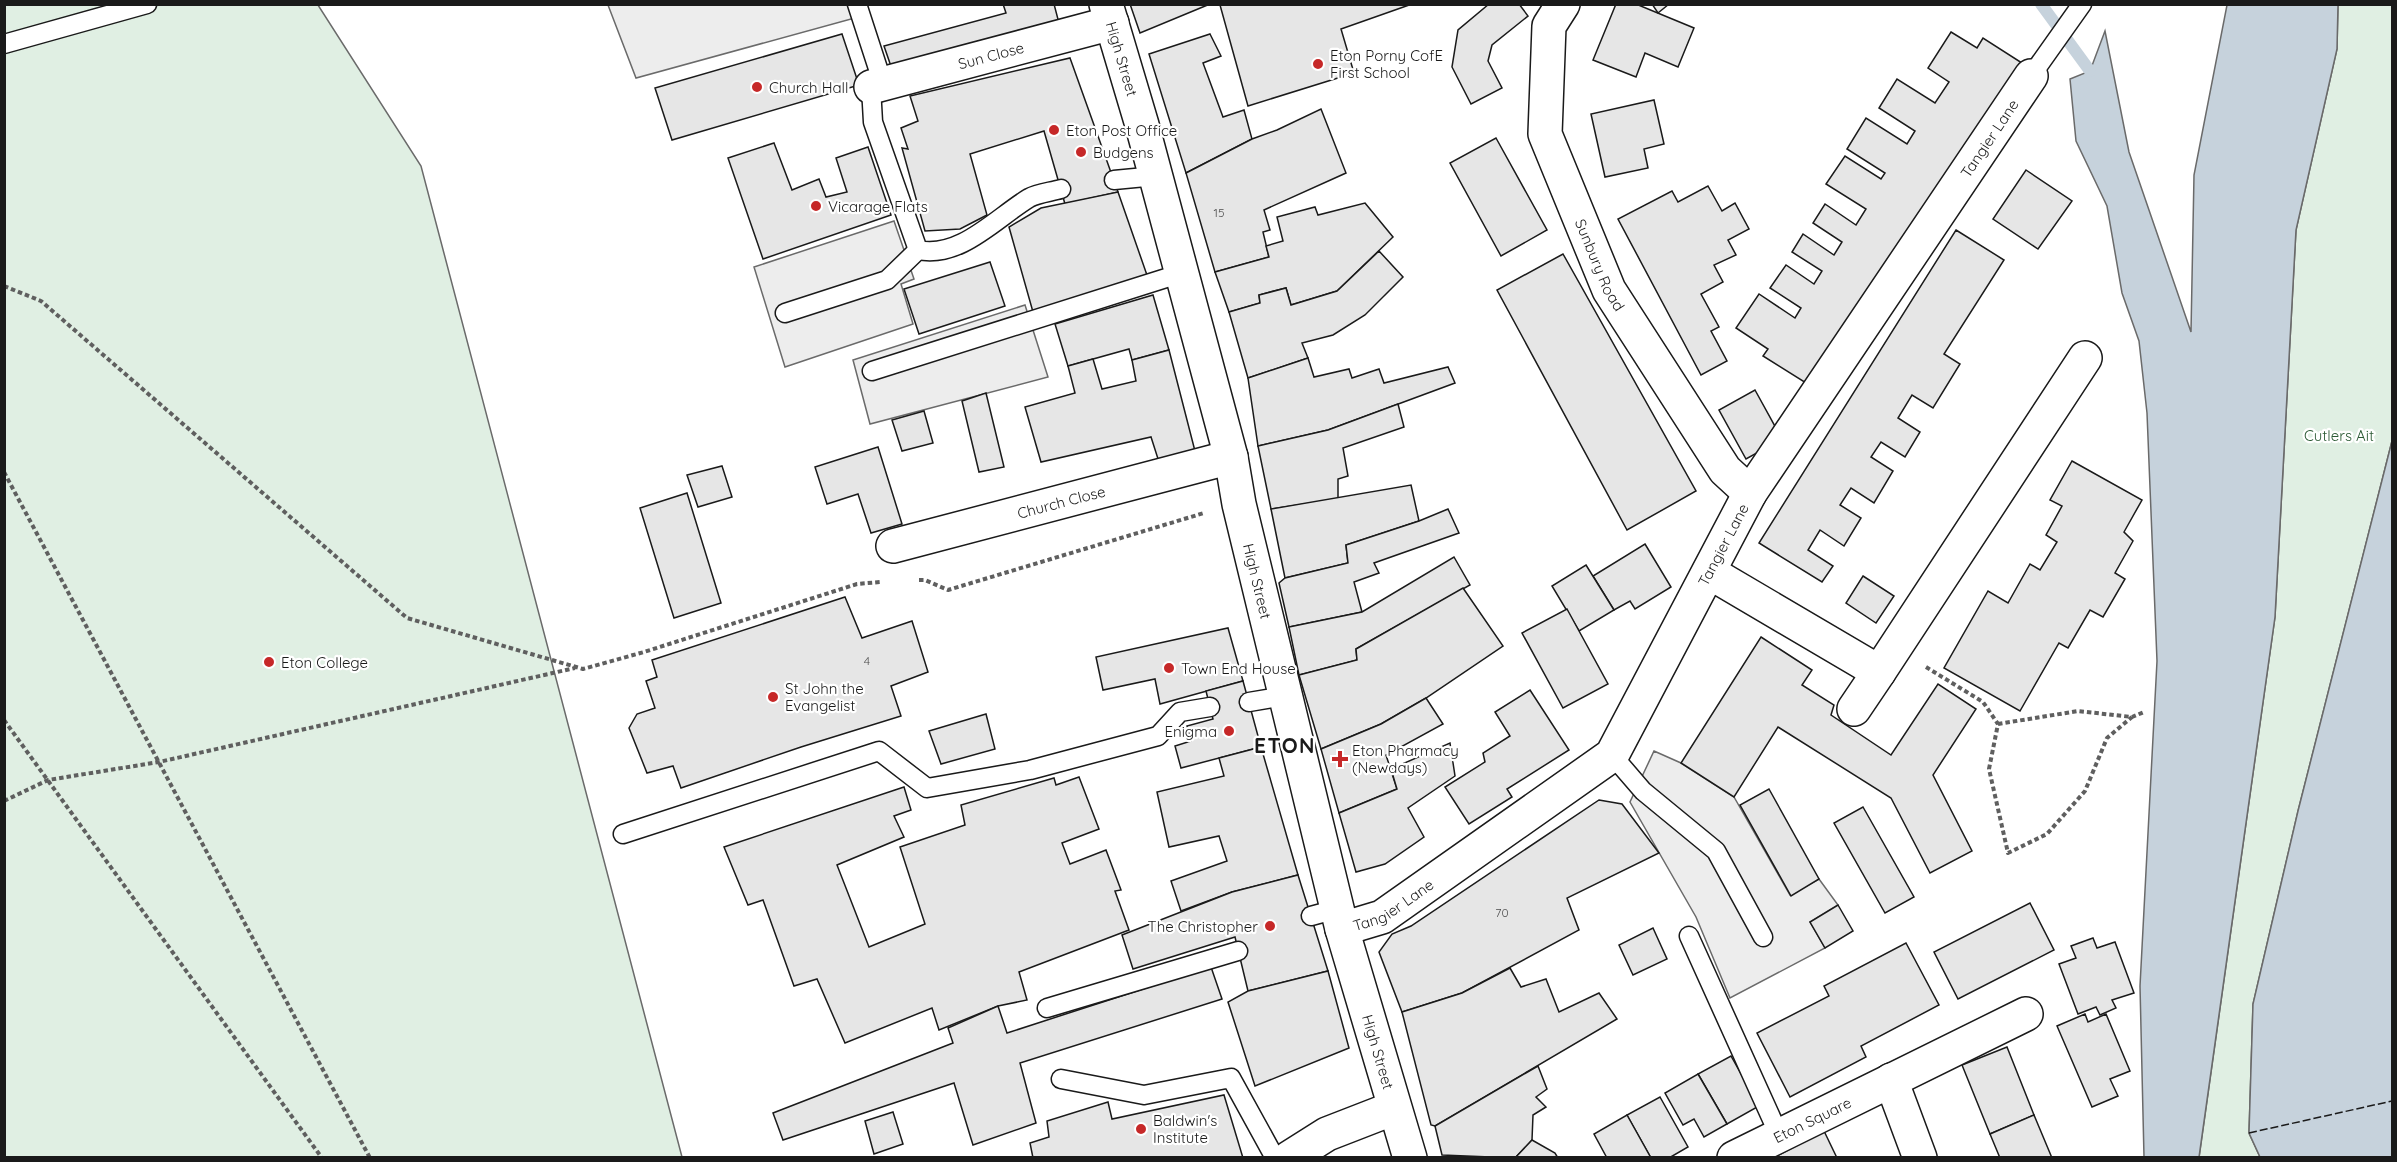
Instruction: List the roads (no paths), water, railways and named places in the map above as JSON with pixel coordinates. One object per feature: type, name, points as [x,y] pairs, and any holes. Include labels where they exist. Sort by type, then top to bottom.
[{"type":"street","name":"Sunbury Road","points":[[1563,4],[1550,26],[1545,134],[1609,290],[1725,470],[1750,493]]},
{"type":"street","name":"Sun Close","points":[[877,85],[1109,14]]},
{"type":"street","name":"High Street","points":[[1109,14],[1156,176],[1231,457],[1239,504],[1286,696],[1330,918],[1410,1158]]},
{"type":"street","name":"Tangier Lane","points":[[1330,918],[1382,917],[1612,756],[1750,493],[2031,76]]},
{"type":"street","points":[[1854,709],[2085,358]]},
{"type":"street","name":"Church Close","points":[[893,546],[1231,457]]},
{"type":"street","points":[[1709,572],[1887,660]]},
{"type":"street","name":"Eton Square","points":[[1734,1158],[2026,1014]]},
{"type":"street","points":[[1891,1080],[1920,1158]]},
{"type":"street","points":[[1288,1158],[1327,1134],[1394,1108]]},
{"type":"lane","points":[[4,44],[147,4]]},
{"type":"lane","points":[[857,4],[877,85],[873,122],[918,250]]},
{"type":"lane","points":[[2031,76],[2082,4]]},
{"type":"lane","points":[[1114,180],[1156,176]]},
{"type":"lane","points":[[918,250],[933,253],[975,237],[1031,197],[1061,189]]},
{"type":"lane","points":[[785,313],[887,280],[918,250]]},
{"type":"lane","points":[[872,371],[1182,273]]},
{"type":"lane","points":[[1249,702],[1286,696]]},
{"type":"lane","points":[[623,834],[879,752],[927,788],[1030,770],[1158,736],[1180,712],[1210,707]]},
{"type":"lane","points":[[1612,756],[1643,791],[1716,851],[1763,937]]},
{"type":"lane","points":[[1689,936],[1779,1135]]},
{"type":"lane","points":[[1047,1008],[1238,951]]},
{"type":"lane","points":[[1061,1079],[1144,1095],[1231,1078],[1275,1158]]},
{"type":"waterway","points":[[2041,4],[2090,71]]},
{"type":"place","name":"Eton Porny CofE First School","points":[[1318,64]]},
{"type":"place","name":"Church Hall","points":[[757,87]]},
{"type":"place","name":"Eton Post Office","points":[[1054,130]]},
{"type":"place","name":"Budgens","points":[[1081,152]]},
{"type":"place","name":"Vicarage Flats","points":[[816,206]]},
{"type":"place","name":"Eton College","points":[[269,662]]},
{"type":"place","name":"Town End House","points":[[1169,668]]},
{"type":"place","name":"St John the Evangelist","points":[[773,697]]},
{"type":"place","name":"Enigma","points":[[1229,731]]},
{"type":"place","name":"Eton Pharmacy (Newdays)","points":[[1340,759]]},
{"type":"place","name":"The Christopher","points":[[1270,926]]},
{"type":"place","name":"Baldwin's Institute","points":[[1141,1129]]},
{"type":"district","name":"ETON","points":[[1285,745]]},
{"type":"park label","name":"Cutlers Ait","points":[[2339,435]]}]
